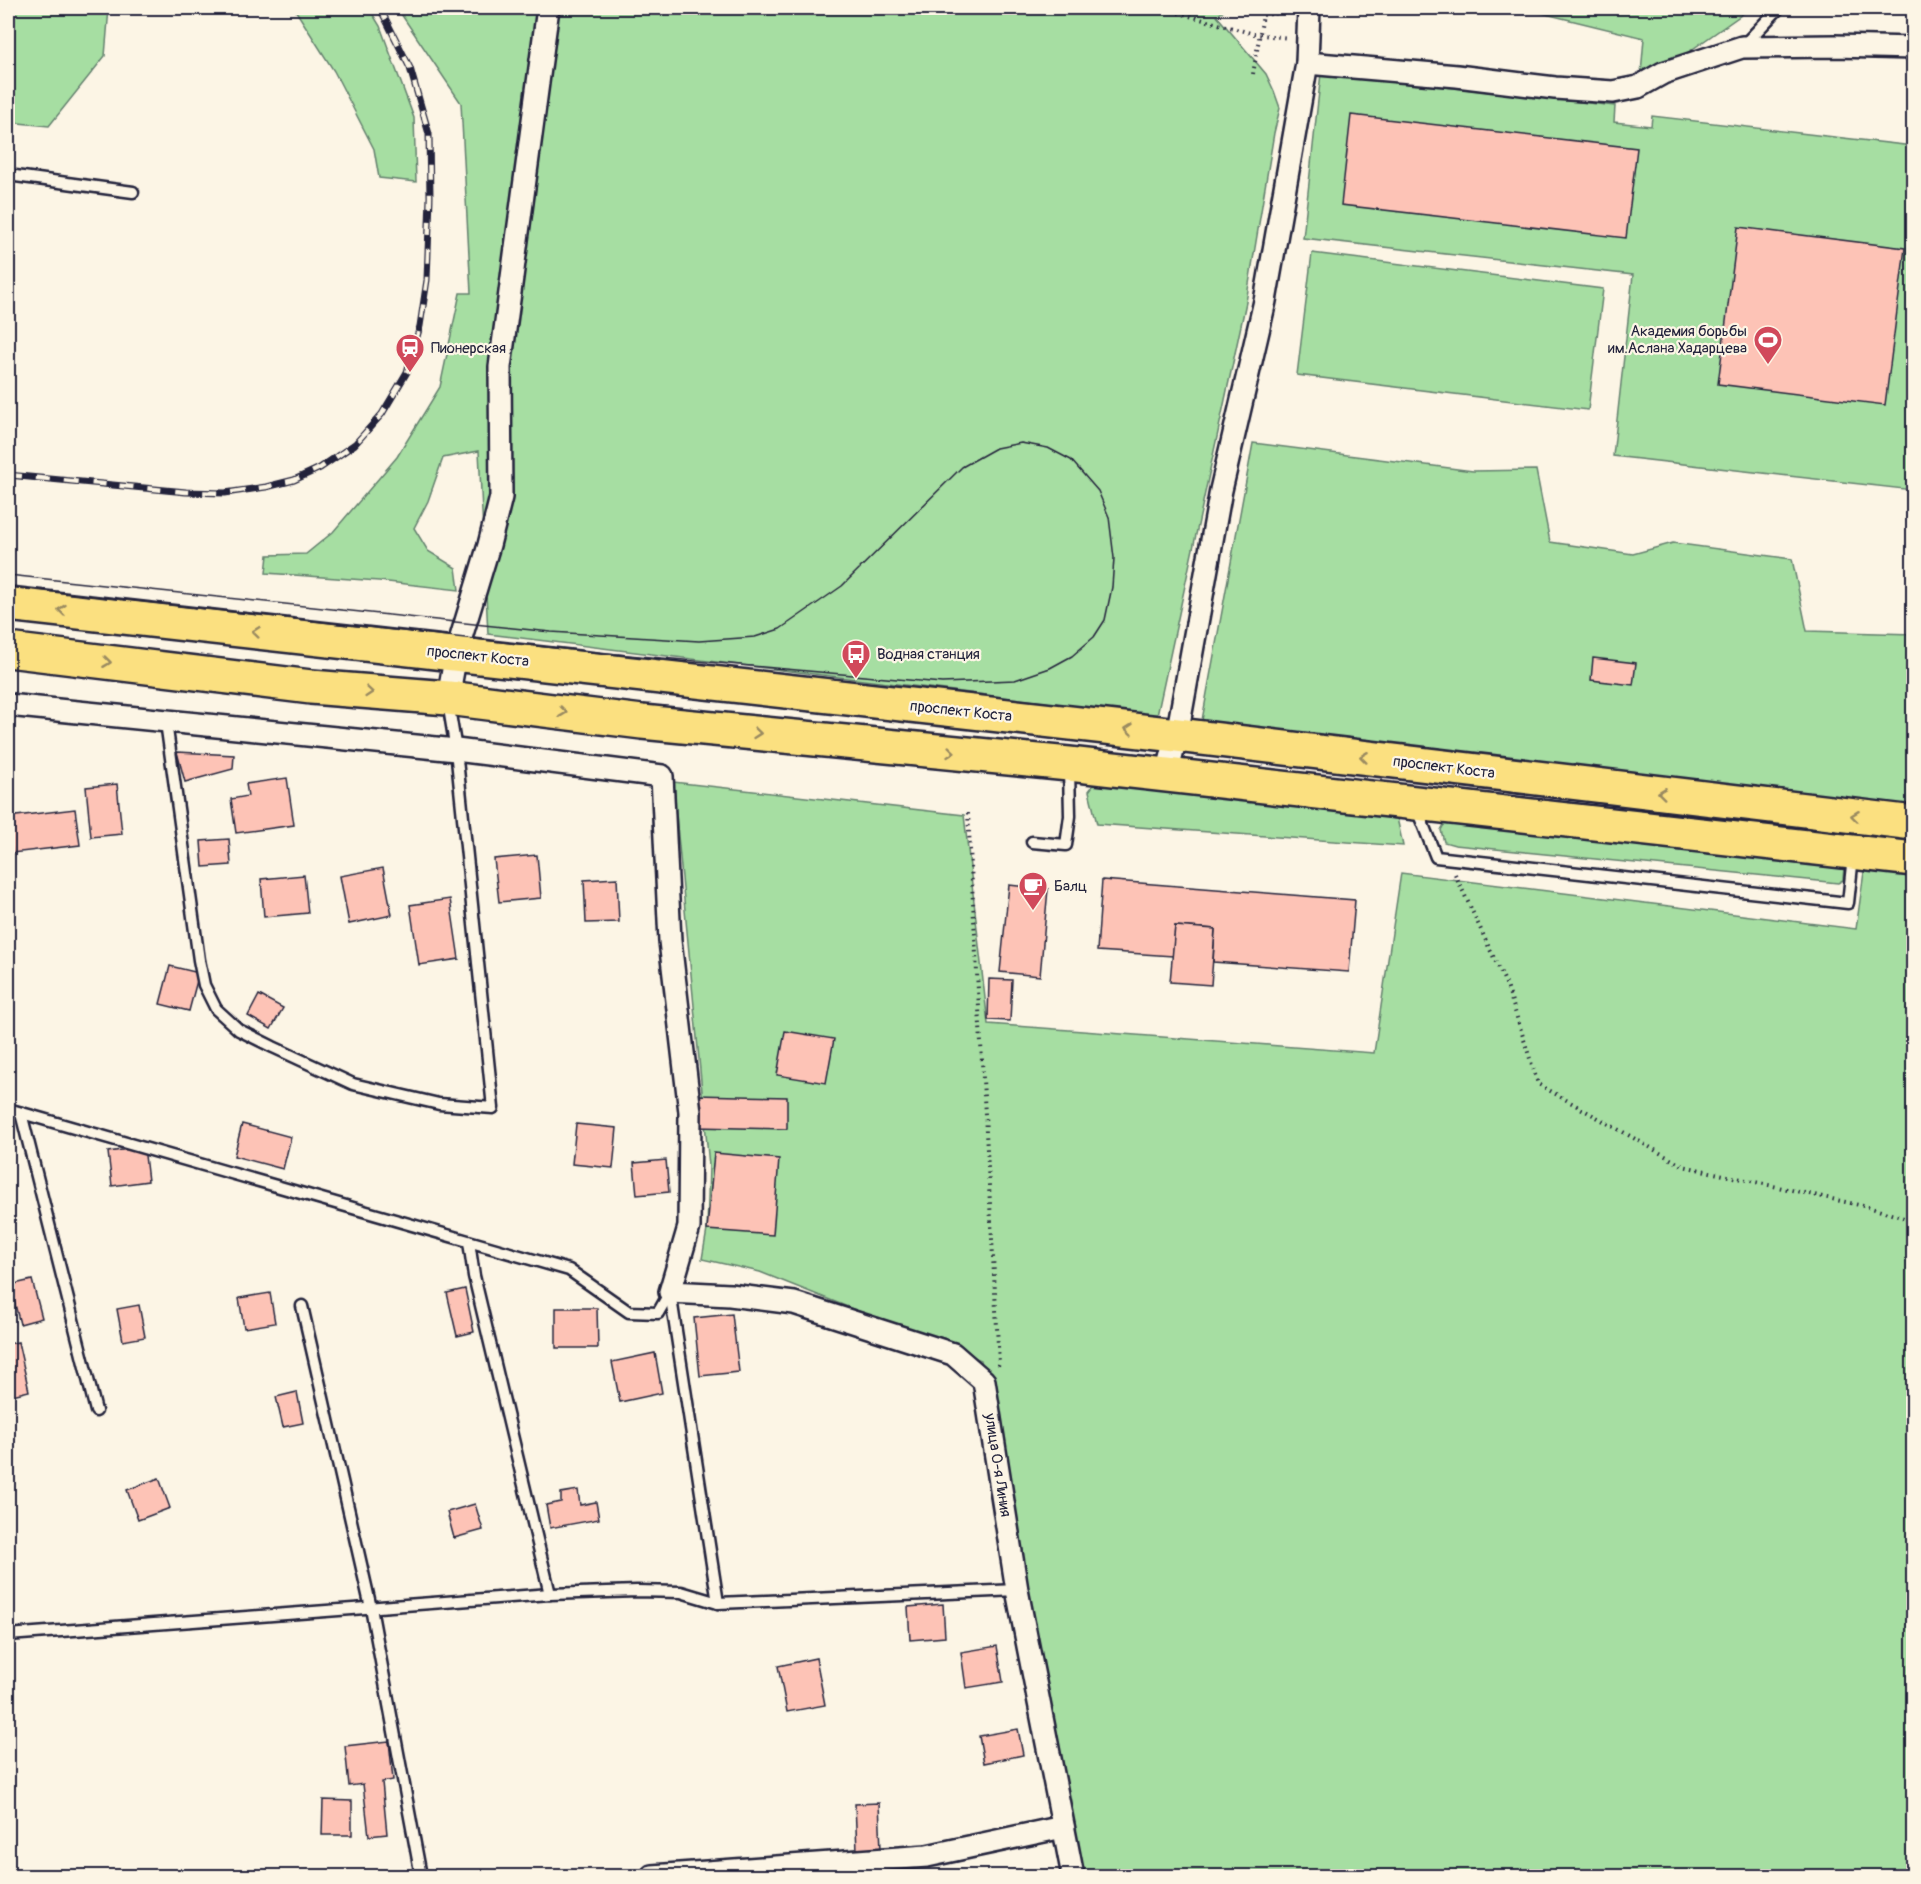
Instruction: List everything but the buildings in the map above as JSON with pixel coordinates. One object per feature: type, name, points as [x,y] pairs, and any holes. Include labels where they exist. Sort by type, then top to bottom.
[{"type":"main road","name":"проспект Коста","points":[[8,604],[1177,735],[1914,823]]},
{"type":"main road","points":[[8,650],[311,687],[448,698],[642,722],[1167,774],[1914,859]]},
{"type":"street","points":[[448,698],[456,654],[501,497],[500,367],[548,8]]},
{"type":"street","points":[[1167,774],[1177,735],[1221,490],[1265,302],[1307,63],[1309,8]]},
{"type":"street","points":[[1307,63],[1613,92],[1638,87],[1663,73],[1742,47],[1914,48]]},
{"type":"street","points":[[8,705],[456,750],[662,776],[670,941],[690,1112],[689,1227],[670,1292],[730,1295],[794,1303],[953,1354],[984,1381]]},
{"type":"street","name":"улица 0-я Линия","points":[[984,1381],[1017,1590],[1073,1876]]},
{"type":"street","points":[[652,1876],[927,1856],[1063,1827]]},
{"type":"lane","points":[[1742,47],[1779,8]]},
{"type":"lane","points":[[8,175],[133,192]]},
{"type":"lane","points":[[166,722],[199,960],[204,986],[216,1009],[239,1030],[353,1084],[439,1104],[493,1108],[456,750],[448,698]]},
{"type":"lane","points":[[1032,842],[1066,845],[1070,816],[1069,764]]},
{"type":"lane","points":[[1414,801],[1436,856],[1447,858],[1848,903],[1853,853]]},
{"type":"lane","points":[[8,1109],[569,1270],[629,1312],[658,1314],[670,1292]]},
{"type":"lane","points":[[21,1113],[96,1411]]},
{"type":"lane","points":[[469,1242],[479,1297],[550,1594]]},
{"type":"lane","points":[[670,1292],[718,1603]]},
{"type":"lane","points":[[302,1306],[371,1608],[421,1876]]},
{"type":"lane","points":[[8,1635],[550,1594],[681,1592],[718,1603],[1017,1590]]},
{"type":"path","points":[[1161,8],[1261,35],[1308,40]]},
{"type":"path","points":[[1253,74],[1263,15],[1287,12],[1288,8]]},
{"type":"path","points":[[968,813],[999,1363],[995,1374],[984,1381]]},
{"type":"path","points":[[1447,858],[1507,986],[1538,1084],[1683,1166],[1868,1207],[1914,1221]]},
{"type":"green space","points":[[8,8],[109,8],[105,56],[49,126],[8,122]]},
{"type":"green space","points":[[294,8],[369,8],[380,26],[414,118],[416,182],[379,178],[374,149],[334,71]]},
{"type":"green space","points":[[397,8],[1227,8],[1217,16],[1266,74],[1280,108],[1246,302],[1157,716],[488,634],[479,451],[443,458],[428,501],[414,528],[428,551],[456,568],[459,590],[379,581],[266,573],[268,555],[306,554],[333,532],[397,457],[440,387],[460,293],[471,293],[461,103]]},
{"type":"green space","points":[[1521,8],[1751,8],[1640,86],[1644,38]]},
{"type":"green space","name":"Академия борьбы им.Аслана Хадарцева","points":[[1321,73],[1615,106],[1614,122],[1651,126],[1652,116],[1913,146],[1913,490],[1613,456],[1633,275],[1303,238]]},
{"type":"green space","points":[[1312,253],[1603,289],[1588,410],[1297,375]]},
{"type":"green space","points":[[1253,443],[1473,471],[1536,470],[1550,542],[1633,554],[1673,543],[1792,559],[1807,631],[1913,634],[1913,813],[1200,731]]},
{"type":"green space","points":[[673,782],[964,815],[988,1024],[1374,1053],[1401,873],[1856,929],[1865,865],[1913,872],[1913,1876],[1082,1876],[981,1360],[760,1272],[702,1259],[707,1230],[709,1166]]},
{"type":"green space","points":[[1095,783],[1396,813],[1403,846],[1097,824],[1089,791]]},
{"type":"green space","points":[[1446,821],[1844,867],[1843,880],[1838,883],[1455,845],[1444,842],[1441,830]]},
{"type":"tram line","points":[[8,575],[551,632],[699,641],[755,637],[780,629],[842,586],[962,467],[996,448],[1021,443],[1048,448],[1071,460],[1098,491],[1109,517],[1114,558],[1112,587],[1105,620],[1094,637],[1072,656],[1050,668],[1015,680],[942,683],[572,650],[8,587]]},
{"type":"railway","points":[[8,475],[186,492],[225,493],[266,487],[294,480],[320,468],[355,444],[382,414],[407,372],[420,326],[427,280],[430,197],[429,134],[410,68],[380,8]]},
{"type":"place","name":"Академия борьбы им.Аслана Хадарцева","points":[[1768,366]]},
{"type":"place","name":"Пионерская","points":[[410,374]]},
{"type":"place","name":"Водная станция","points":[[856,680]]},
{"type":"place","name":"Балц","points":[[1033,912]]}]
